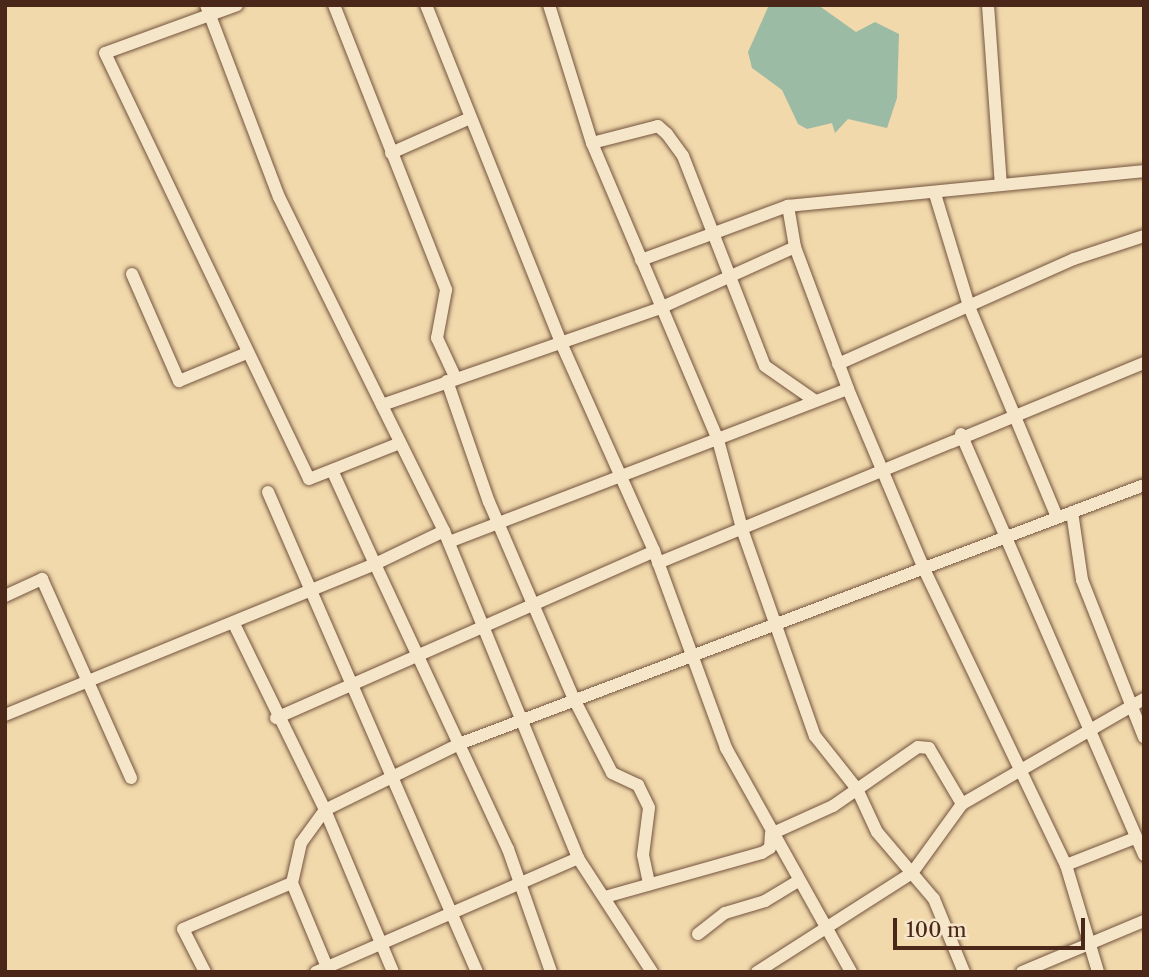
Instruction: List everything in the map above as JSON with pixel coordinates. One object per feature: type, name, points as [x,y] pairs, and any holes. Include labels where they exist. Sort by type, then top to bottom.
[{"type":"street","points":[[237,5],[207,10],[105,53],[309,479],[400,443]]},
{"type":"street","points":[[334,5],[446,290],[437,338],[500,523],[536,600],[574,699],[616,779],[634,782],[643,793],[651,820],[643,855],[649,884]]},
{"type":"street","points":[[426,5],[562,345],[656,557],[688,655],[771,834],[797,883],[826,924],[850,972]]},
{"type":"street","points":[[549,5],[592,143],[718,440],[743,532],[815,736],[857,789],[877,832],[934,899],[964,972]]},
{"type":"street","points":[[988,5],[1000,185]]},
{"type":"street","points":[[207,10],[279,197],[446,537],[481,626],[525,718],[578,858],[652,972]]},
{"type":"street","points":[[391,153],[470,118]]},
{"type":"street","points":[[592,143],[658,126],[682,156],[710,234],[765,366],[814,400]]},
{"type":"street","points":[[641,260],[788,206],[934,194],[1144,171]]},
{"type":"street","points":[[934,194],[970,309],[1011,414],[1057,517]]},
{"type":"street","points":[[788,206],[795,247],[848,389],[923,569],[1066,865],[1098,972]]},
{"type":"street","points":[[838,364],[970,309],[1074,259],[1144,236]]},
{"type":"street","points":[[382,405],[562,345],[660,308],[795,247]]},
{"type":"street","points":[[132,274],[179,381],[247,352]]},
{"type":"street","points":[[276,718],[536,600],[656,557],[743,532],[961,434],[1144,363]]},
{"type":"street","points":[[5,715],[92,683],[375,564],[446,537],[500,523],[621,473],[718,440],[814,400],[848,389]]},
{"type":"street","points":[[961,434],[1010,536],[1090,732],[1144,855]]},
{"type":"street","points":[[332,470],[508,849],[517,887],[551,972]]},
{"type":"street","points":[[578,858],[456,916],[324,970],[292,883],[301,843],[325,810],[459,744],[688,655],[775,626],[1144,485]]},
{"type":"street","points":[[268,492],[313,592],[349,685],[456,916],[477,972]]},
{"type":"street","points":[[1072,512],[1082,580],[1129,706],[1144,737]]},
{"type":"street","points":[[5,596],[42,579],[92,683],[131,778]]},
{"type":"street","points":[[234,624],[276,718],[325,810],[393,972]]},
{"type":"street","points":[[757,972],[826,924],[846,919],[912,873],[962,804],[1144,699]]},
{"type":"street","points":[[771,834],[857,789],[925,746],[962,804]]},
{"type":"street","points":[[605,897],[762,853],[771,848],[771,834]]},
{"type":"street","points":[[1066,865],[1135,838]]},
{"type":"street","points":[[205,972],[183,929],[292,883]]},
{"type":"street","points":[[698,934],[725,913],[765,901],[797,883]]},
{"type":"street","points":[[1022,972],[1144,922]]},
{"type":"shaded area","points":[[769,5],[818,5],[856,32],[875,22],[899,34],[897,98],[887,128],[848,119],[835,133],[832,123],[807,129],[798,124],[782,90],[752,68],[748,52]]}]
